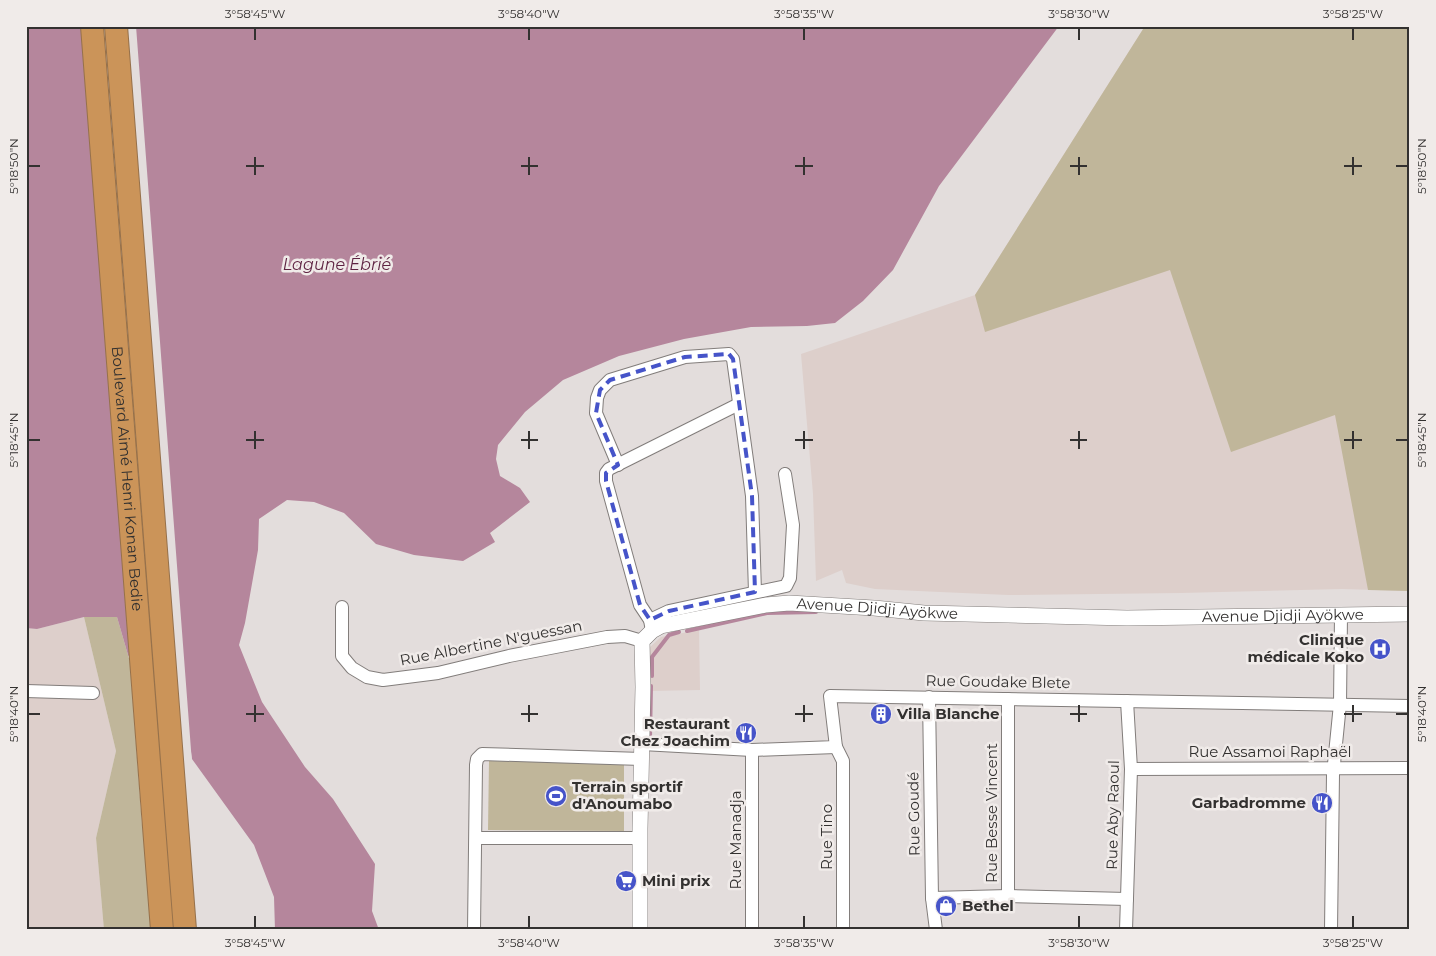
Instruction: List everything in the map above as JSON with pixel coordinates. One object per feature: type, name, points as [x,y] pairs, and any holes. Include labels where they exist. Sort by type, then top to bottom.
[{"type":"highway","name":"Boulevard Aimé Henri Konan Bedie","points":[[92,26],[162,930]]},
{"type":"highway","name":"Boulevard Aimé Henri Konan Bedie","points":[[116,26],[185,930]]},
{"type":"street","points":[[618,465],[596,413],[597,398],[600,390],[610,380],[685,357],[729,354],[733,358],[752,496],[754,592]]},
{"type":"street","points":[[640,930],[643,688],[648,630],[606,481],[606,473],[609,469],[739,404]]},
{"type":"street","points":[[648,630],[669,611],[786,586],[790,578],[793,525],[785,474]]},
{"type":"street","name":"Avenue Djidji Ayökwe","points":[[648,630],[766,605],[788,603],[924,613],[1117,618],[1410,614]]},
{"type":"street","name":"Rue Albertine N'guessan","points":[[342,607],[342,656],[352,668],[367,677],[383,680],[438,673],[509,656],[607,637],[625,636],[648,630]]},
{"type":"street","points":[[1331,930],[1334,767],[1340,704],[1341,615]]},
{"type":"street","points":[[26,691],[92,693]]},
{"type":"street","name":"Rue Goudake Blete","points":[[836,747],[830,696],[1410,706]]},
{"type":"street","name":"Rue Goudé","points":[[929,697],[932,898],[936,930]]},
{"type":"street","name":"Rue Besse Vincent","points":[[1008,699],[1008,896]]},
{"type":"street","name":"Rue Aby Raoul","points":[[1126,930],[1130,768],[1127,701]]},
{"type":"street","points":[[474,930],[476,765],[477,759],[482,754],[836,747]]},
{"type":"street","name":"Rue Tino","points":[[836,747],[843,761],[843,930]]},
{"type":"street","name":"Rue Manadja","points":[[752,750],[752,930]]},
{"type":"street","name":"Rue Assamoi Raphaël","points":[[1130,768],[1410,768]]},
{"type":"street","points":[[476,838],[640,838]]},
{"type":"street","points":[[932,898],[1008,896],[1127,899]]},
{"type":"highlighted area","points":[[729,354],[733,359],[752,496],[755,592],[669,611],[650,620],[640,605],[606,481],[606,473],[618,465],[596,413],[600,390],[610,380],[685,357]]},
{"type":"shaded area","points":[[1145,26],[1410,26],[1410,591],[1342,589],[1008,595],[875,589],[846,583],[842,570],[816,581],[813,494],[801,354],[975,295]]},
{"type":"shaded area","points":[[1145,26],[1410,26],[1410,591],[1368,590],[1335,415],[1231,452],[1170,270],[985,332],[975,295]]},
{"type":"shaded area","points":[[84,617],[116,751],[96,838],[104,930],[26,930],[26,628],[37,629]]},
{"type":"shaded area","points":[[84,617],[117,617],[130,662],[142,825],[145,825],[153,930],[104,930],[96,838],[116,751]]},
{"type":"shaded area","points":[[699,630],[700,690],[649,691],[649,648],[661,637]]},
{"type":"shaded area","name":"Terrain sportif d'Anoumabo","points":[[489,761],[624,762],[624,831],[488,830]]},
{"type":"water","name":"Lagune Ébrié","points":[[26,26],[1059,26],[939,186],[893,270],[863,301],[835,323],[807,326],[751,327],[684,339],[619,356],[563,380],[525,412],[498,445],[496,459],[500,476],[520,488],[530,502],[490,533],[495,542],[463,561],[414,555],[376,544],[344,513],[314,502],[287,500],[259,519],[258,550],[245,623],[239,645],[262,702],[305,767],[333,799],[375,864],[372,911],[379,930],[275,930],[274,897],[254,845],[192,759],[191,752],[128,655],[117,617],[84,617],[37,629],[26,628]]},
{"type":"pier","points":[[81,26],[136,26],[192,763],[189,759],[189,752],[130,662]]},
{"type":"waterway","points":[[687,631],[767,613],[816,612]]},
{"type":"waterway","points":[[652,676],[652,657],[669,635],[679,632]]},
{"type":"waterway","points":[[650,738],[651,686]]},
{"type":"place","name":"Clinique médicale Koko","points":[[1380,649]]},
{"type":"place","name":"Villa Blanche","points":[[881,714]]},
{"type":"place","name":"Restaurant Chez Joachim","points":[[746,733]]},
{"type":"place","name":"Terrain sportif d'Anoumabo","points":[[556,796]]},
{"type":"place","name":"Garbadromme","points":[[1322,803]]},
{"type":"place","name":"Mini prix","points":[[626,881]]},
{"type":"place","name":"Bethel","points":[[946,906]]}]
